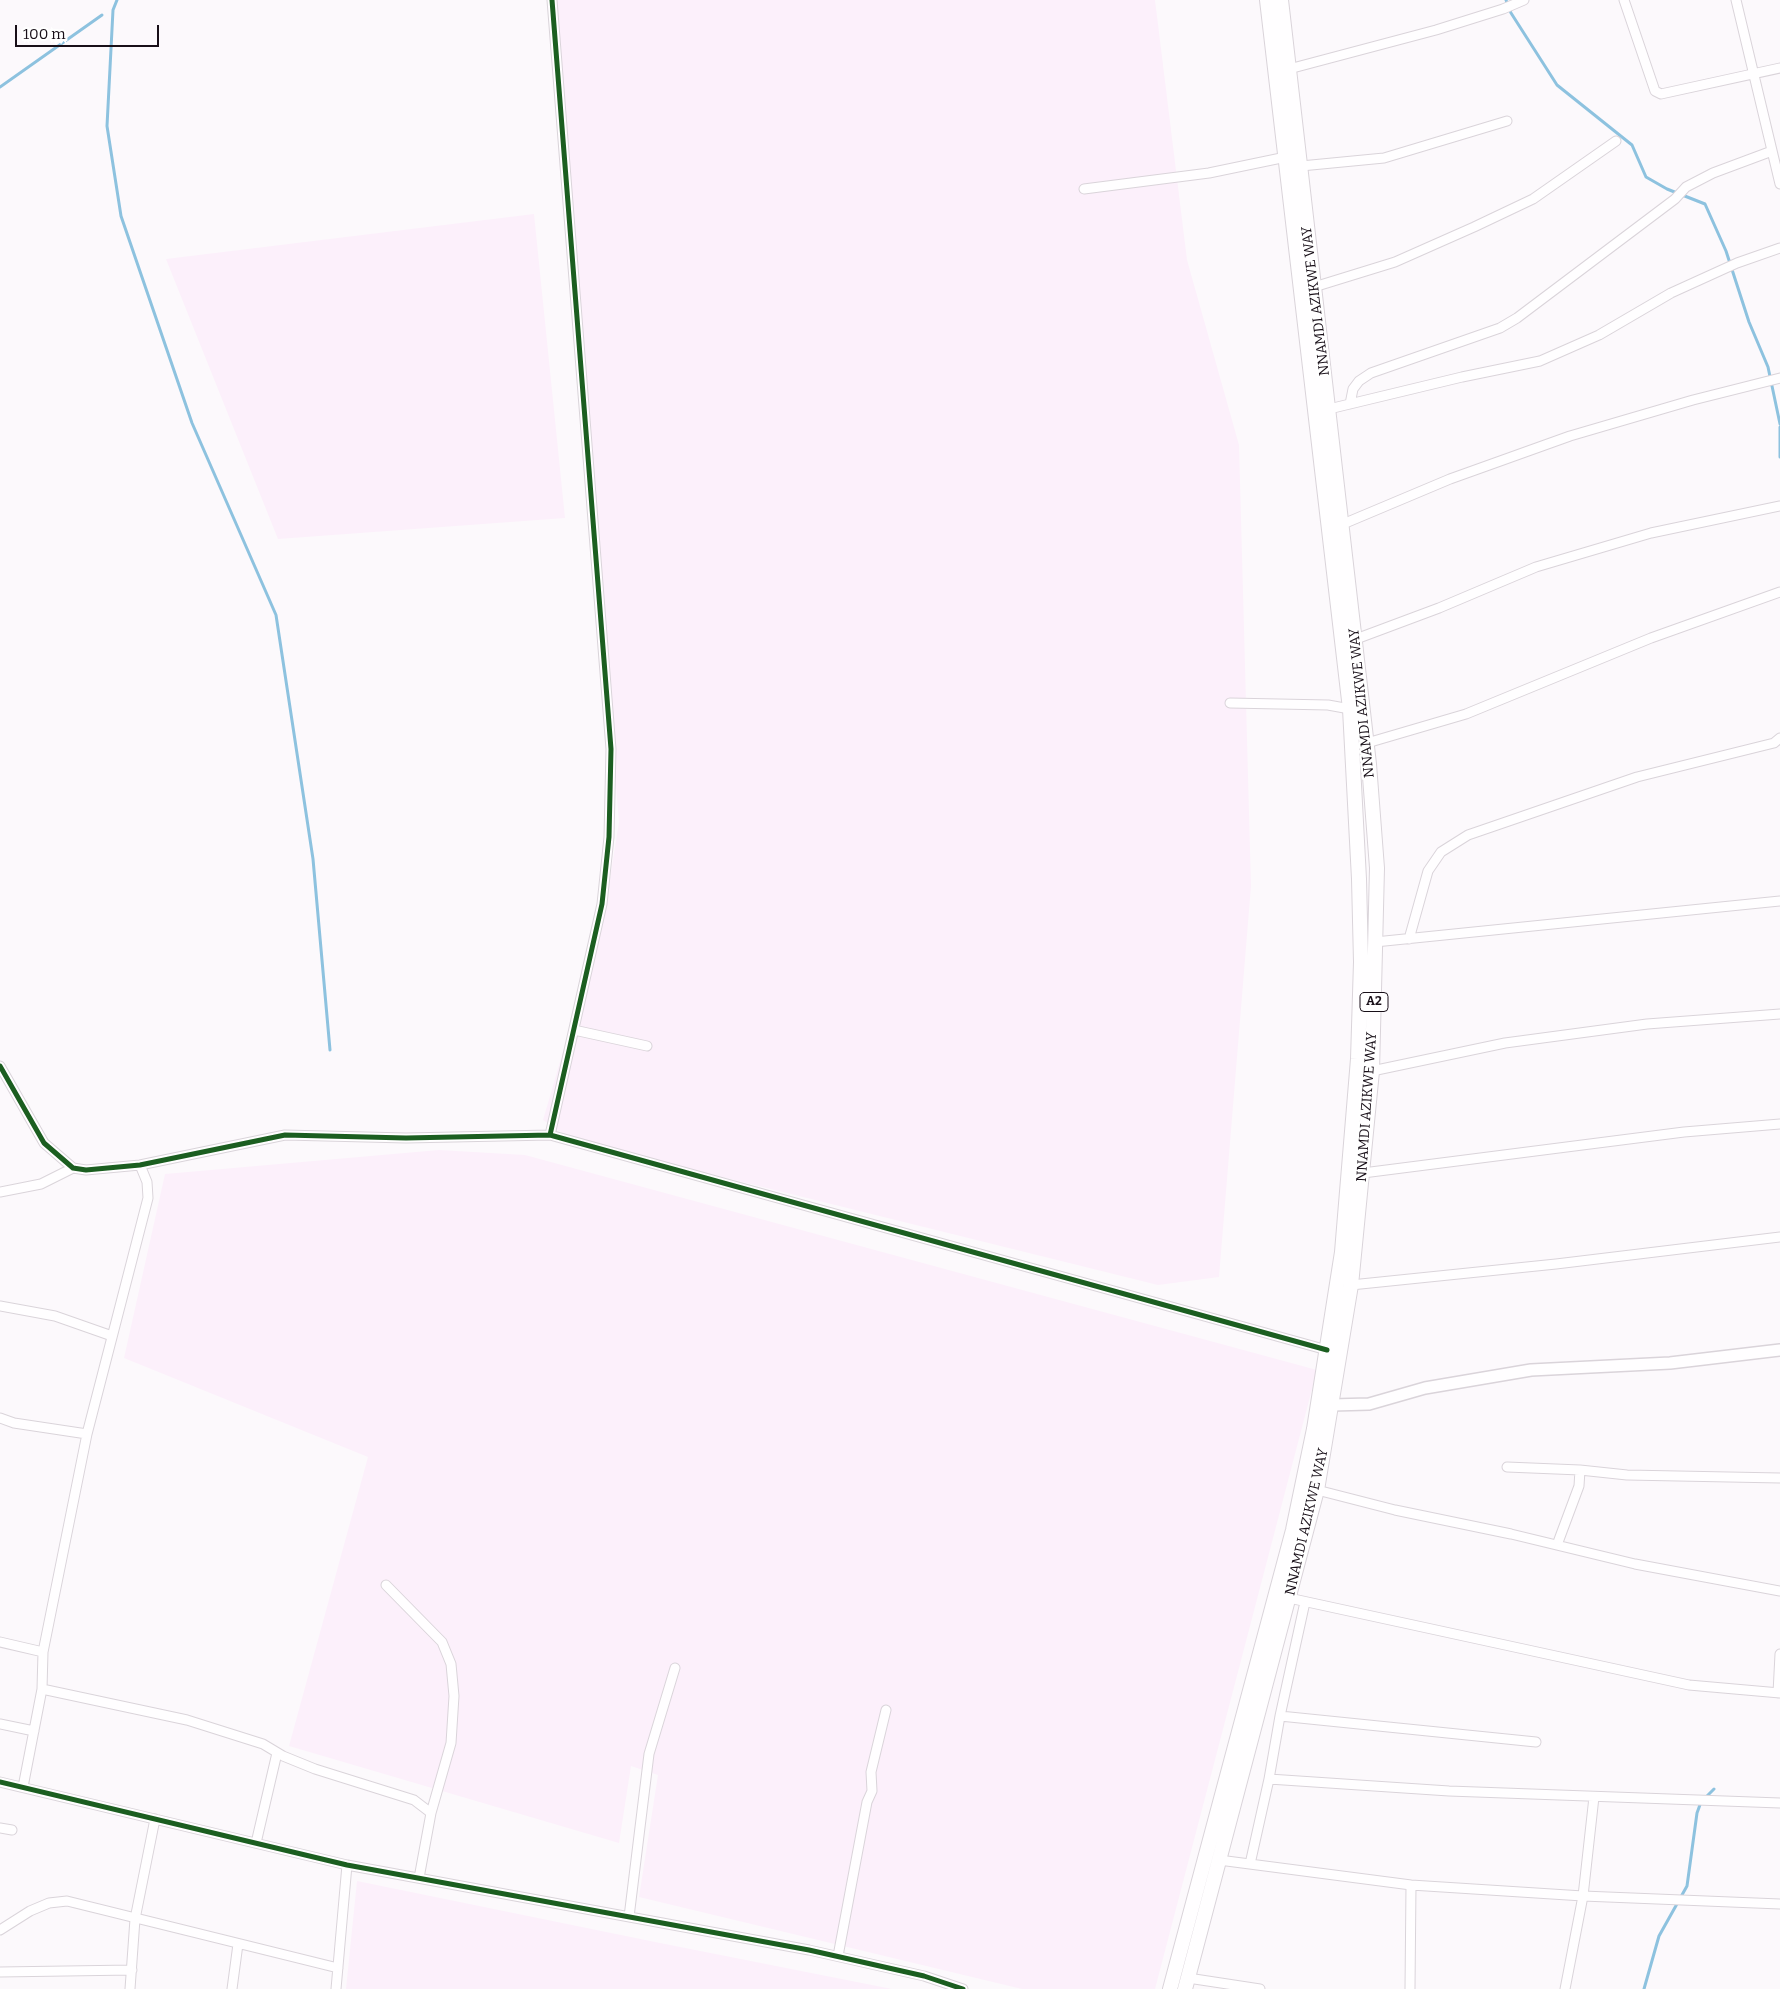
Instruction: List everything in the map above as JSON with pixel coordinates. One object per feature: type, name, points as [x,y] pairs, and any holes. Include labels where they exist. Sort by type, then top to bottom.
[{"type":"highway","name":"NNAMDI AZIKWE WAY","points":[[1170,1989],[1293,1530],[1314,1429],[1342,1252],[1358,1059],[1361,962],[1360,897],[1350,709],[1267,0]]},
{"type":"highway","name":"NNAMDI AZIKWE WAY","points":[[1186,1984],[1317,1490],[1351,1285],[1372,1070],[1377,868],[1367,743],[1281,0]]},
{"type":"main road","points":[[1332,1405],[1369,1404],[1425,1388],[1531,1370],[1670,1363],[1780,1350]]},
{"type":"street","points":[[550,1135],[602,904],[610,837],[611,749],[552,0]]},
{"type":"street","points":[[1624,0],[1656,91],[1661,94],[1780,68]]},
{"type":"street","points":[[1736,0],[1780,184]]},
{"type":"street","points":[[1289,69],[1436,30],[1504,9],[1522,1]]},
{"type":"street","points":[[1300,166],[1384,158],[1507,121]]},
{"type":"street","points":[[1314,287],[1395,262],[1533,199],[1616,141]]},
{"type":"street","points":[[1350,404],[1353,389],[1359,381],[1371,373],[1500,328],[1517,318],[1675,199],[1686,187],[1713,173],[1772,150]]},
{"type":"street","points":[[1084,189],[1209,173],[1286,157]]},
{"type":"street","points":[[1329,409],[1540,361],[1599,335],[1671,293],[1737,263],[1780,248]]},
{"type":"street","points":[[1342,524],[1450,479],[1570,436],[1693,400],[1779,378]]},
{"type":"street","points":[[1356,639],[1439,608],[1536,566],[1651,533],[1780,506]]},
{"type":"street","points":[[1367,743],[1466,714],[1651,638],[1780,592]]},
{"type":"street","points":[[1230,703],[1328,705],[1350,709]]},
{"type":"street","points":[[1409,939],[1428,870],[1441,852],[1468,835],[1637,777],[1774,743],[1780,738]]},
{"type":"street","points":[[1375,942],[1780,901]]},
{"type":"street","points":[[1372,1070],[1515,1042],[1647,1024],[1780,1014]]},
{"type":"street","points":[[574,1030],[647,1046]]},
{"type":"street","points":[[0,1066],[44,1143],[73,1168],[86,1170],[140,1165],[285,1136],[406,1138],[550,1135],[1327,1350]]},
{"type":"street","points":[[1363,1173],[1684,1132],[1780,1124]]},
{"type":"street","points":[[23,1787],[42,1688],[43,1652],[87,1434],[148,1198],[147,1182],[140,1165]]},
{"type":"street","points":[[0,1192],[41,1184],[73,1168]]},
{"type":"street","points":[[1351,1285],[1556,1264],[1780,1237]]},
{"type":"street","points":[[0,1306],[55,1316],[112,1336]]},
{"type":"street","points":[[0,1418],[14,1423],[87,1434]]},
{"type":"street","points":[[1507,1467],[1580,1470],[1627,1475],[1780,1478]]},
{"type":"street","points":[[1557,1545],[1579,1486],[1580,1470]]},
{"type":"street","points":[[1317,1490],[1395,1510],[1635,1564],[1780,1591]]},
{"type":"street","points":[[386,1585],[442,1642],[451,1664],[454,1696],[451,1743],[431,1813],[419,1878]]},
{"type":"street","points":[[1289,1598],[1688,1685],[1779,1692],[1780,1654]]},
{"type":"street","points":[[1250,1864],[1305,1602]]},
{"type":"street","points":[[0,1642],[43,1652]]},
{"type":"street","points":[[629,1917],[649,1754],[676,1668]]},
{"type":"street","points":[[42,1688],[187,1720],[263,1744],[277,1753],[314,1769],[414,1800],[431,1813]]},
{"type":"street","points":[[838,1956],[867,1802],[872,1791],[871,1772],[886,1710]]},
{"type":"street","points":[[1280,1716],[1536,1742]]},
{"type":"street","points":[[0,1724],[34,1730]]},
{"type":"street","points":[[256,1843],[277,1753]]},
{"type":"street","points":[[1269,1779],[1449,1792],[1780,1803]]},
{"type":"street","points":[[0,1782],[346,1865],[838,1956],[924,1976],[963,1989]]},
{"type":"street","points":[[1566,1989],[1583,1896],[1594,1797]]},
{"type":"street","points":[[130,1989],[135,1919],[155,1819]]},
{"type":"street","points":[[0,1828],[12,1830]]},
{"type":"street","points":[[1219,1860],[1411,1885],[1583,1896],[1780,1904]]},
{"type":"street","points":[[336,1989],[346,1865]]},
{"type":"street","points":[[1410,1989],[1411,1885]]},
{"type":"street","points":[[0,1930],[43,1906],[67,1901],[338,1968]]},
{"type":"street","points":[[232,1989],[238,1944]]},
{"type":"street","points":[[0,1972],[132,1970]]},
{"type":"street","points":[[1186,1984],[1260,1989]]},
{"type":"shaded area","points":[[552,0],[1155,0],[1187,260],[1239,445],[1251,886],[1219,1277],[1158,1285],[573,1140],[543,1120],[606,904],[619,822],[567,208]]},
{"type":"shaded area","points":[[534,214],[565,518],[278,539],[166,259]]},
{"type":"shaded area","points":[[439,1150],[525,1155],[1317,1370],[1155,1989],[1022,1989],[639,1897],[658,1775],[631,1766],[619,1843],[289,1746],[368,1457],[124,1358],[165,1174]]},
{"type":"shaded area","points":[[357,1881],[660,1943],[892,1989],[346,1989]]},
{"type":"waterway","points":[[117,0],[113,10],[107,126],[121,216],[192,423],[276,615],[313,859],[330,1050]]},
{"type":"waterway","points":[[1506,0],[1511,13],[1557,85],[1632,145],[1646,177],[1667,189],[1705,204],[1726,251],[1749,322],[1768,367],[1780,424]]},
{"type":"waterway","points":[[0,87],[102,15]]},
{"type":"waterway","points":[[1780,427],[1780,457]]},
{"type":"waterway","points":[[1705,1798],[1714,1789]]},
{"type":"waterway","points":[[1644,1989],[1659,1936],[1687,1886],[1697,1813],[1701,1802]]},
{"type":"cycle path","points":[[550,1135],[602,904],[609,837],[611,749],[552,0]]},
{"type":"cycle path","points":[[0,1066],[44,1143],[73,1168],[86,1170],[140,1165],[285,1135],[406,1138],[550,1135],[1327,1350]]},
{"type":"cycle path","points":[[0,1782],[347,1865],[809,1950],[924,1976],[963,1989]]}]
